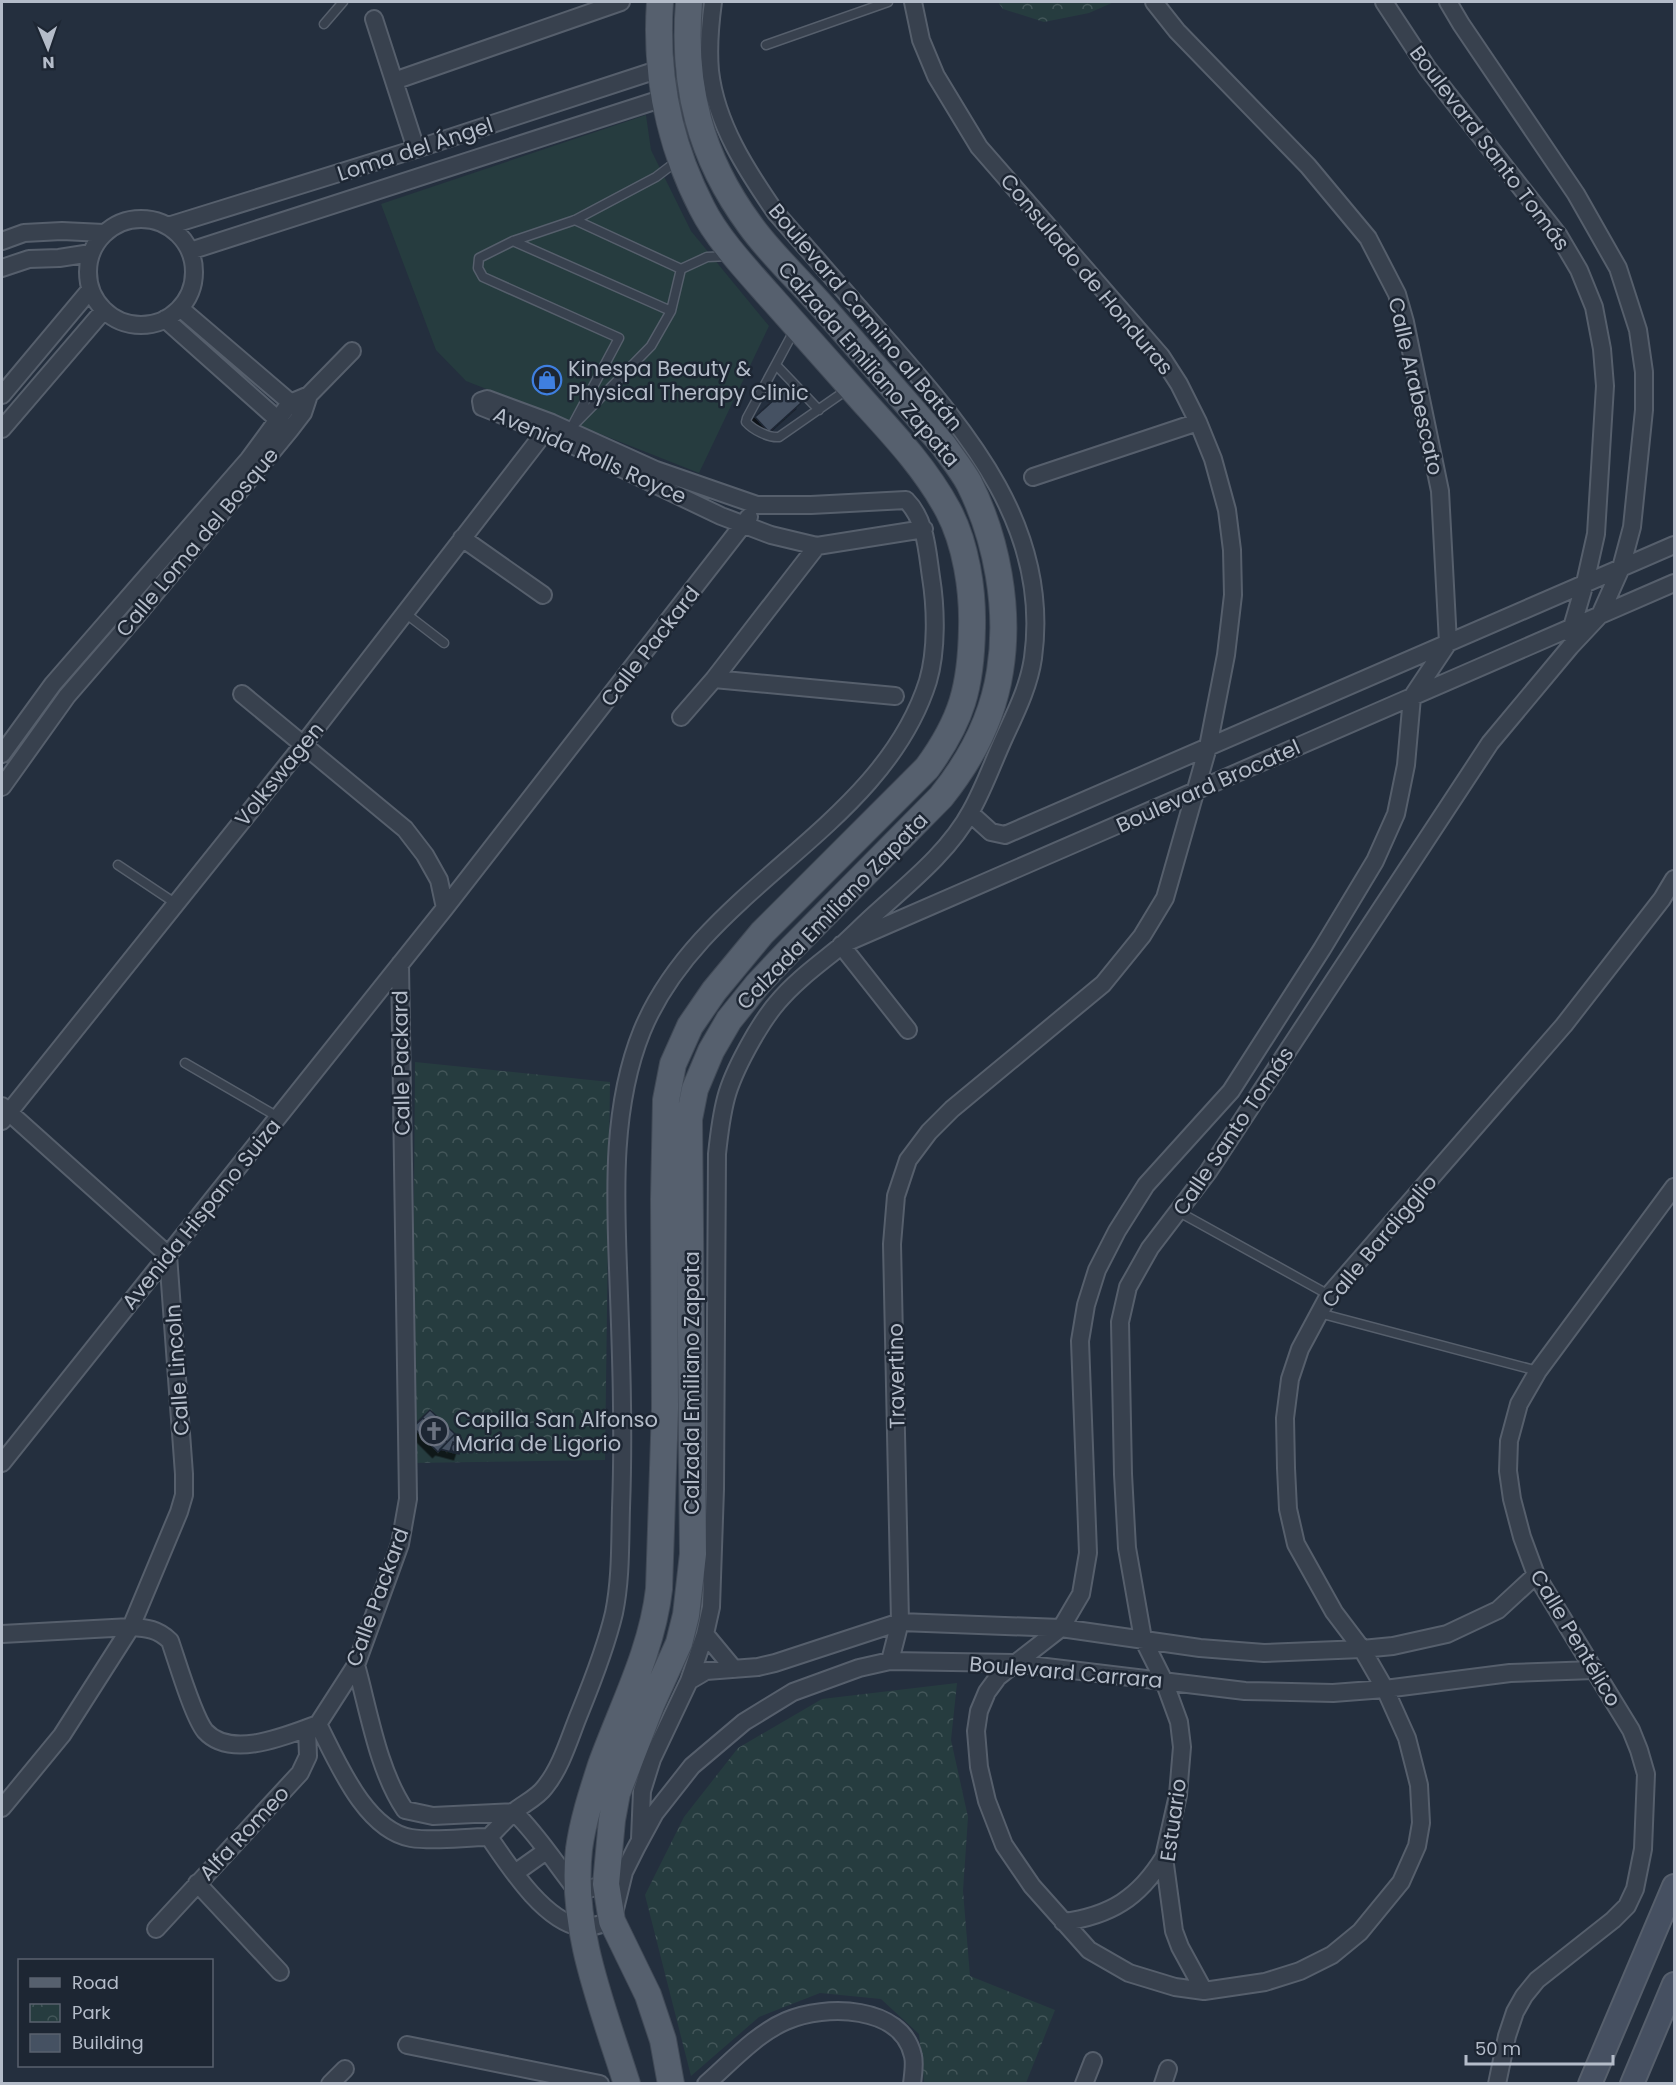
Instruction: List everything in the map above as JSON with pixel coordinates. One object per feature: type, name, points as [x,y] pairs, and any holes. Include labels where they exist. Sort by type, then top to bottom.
[{"type":"main road","name":"Calzada Emiliano Zapata","points":[[627,2084],[589,1962],[578,1893],[579,1849],[588,1805],[656,1616],[665,1408],[666,1100],[673,1064],[690,1026],[714,991],[762,933],[927,768],[943,746],[956,723],[968,687],[972,646],[972,606],[966,559],[948,511],[913,457],[735,256],[702,209],[680,159],[664,98],[658,29],[660,2]]},
{"type":"main road","name":"Calzada Emiliano Zapata","points":[[671,2084],[663,2040],[648,1995],[612,1921],[615,1878],[612,1820],[617,1793],[639,1735],[679,1643],[690,1585],[693,1554],[689,1119],[695,1089],[711,1051],[724,1028],[758,984],[941,797],[959,775],[981,735],[992,703],[1000,671],[1003,637],[997,562],[969,483],[944,445],[751,226],[719,175],[697,121],[688,72],[689,2]]},
{"type":"main road","points":[[1590,2084],[1674,1886]]},
{"type":"main road","points":[[1632,2084],[1674,1984]]},
{"type":"street","points":[[394,81],[621,2]]},
{"type":"street","name":"Boulevard Camino al Batán","points":[[640,1839],[642,1791],[648,1770],[689,1681],[705,1634],[711,1607],[717,1154],[720,1125],[727,1095],[742,1061],[776,1003],[936,859],[970,813],[1020,703],[1029,679],[1033,656],[1032,583],[1027,554],[1012,513],[993,475],[948,411],[777,213],[754,182],[718,110],[710,71],[713,2]]},
{"type":"street","name":"Consulado de Honduras","points":[[913,2],[921,40],[936,76],[979,147],[1161,356],[1179,384],[1213,459],[1227,510],[1232,550],[1233,595],[1226,655],[1208,747],[1193,792],[1165,898],[1142,936],[1102,984],[952,1108]]},
{"type":"street","name":"Calle Arabescato","points":[[1154,2],[1177,31],[1308,166],[1368,238],[1397,294],[1405,322],[1440,491],[1448,643]]},
{"type":"street","name":"Boulevard Santo Tomás","points":[[1384,2],[1428,69],[1559,236],[1579,270],[1594,307],[1602,349],[1605,386],[1596,534],[1585,583],[1570,628]]},
{"type":"street","name":"Boulevard Santo Tomás","points":[[1448,2],[1576,194],[1618,268],[1638,330],[1644,372],[1644,410],[1632,527],[1621,568],[1600,615]]},
{"type":"street","points":[[374,19],[416,149]]},
{"type":"street","name":"Loma del Ángel","points":[[168,226],[416,149],[660,69]]},
{"type":"street","points":[[618,83],[628,110]]},
{"type":"street","name":"Loma del Ángel","points":[[190,251],[664,98]]},
{"type":"street","points":[[135,219],[152,219],[168,226],[182,237],[190,251],[194,266],[194,281],[189,295],[180,308],[165,319],[150,324],[120,321],[104,310],[90,290],[88,265],[91,253],[96,242],[104,233],[118,223],[135,219]]},
{"type":"street","points":[[2,241],[24,233],[62,231],[104,233]]},
{"type":"street","points":[[2,268],[29,259],[59,258],[91,253]]},
{"type":"street","points":[[2,394],[90,290]]},
{"type":"street","points":[[180,308],[296,408]]},
{"type":"street","points":[[2,429],[104,310]]},
{"type":"street","name":"Calle Loma del Bosque","points":[[2,787],[67,696],[138,614],[284,425],[165,319]]},
{"type":"street","points":[[2,754],[53,684],[249,459],[284,425],[296,408],[352,351]]},
{"type":"street","points":[[1033,477],[1198,422]]},
{"type":"street","name":"Avenida Rolls Royce","points":[[548,428],[656,470],[757,505],[811,505],[906,500],[911,504],[924,529]]},
{"type":"street","name":"Avenida Rolls Royce","points":[[548,428],[744,525],[771,535],[817,546]]},
{"type":"street","name":"Volkswagen","points":[[4,1113],[303,745],[548,428]]},
{"type":"street","name":"Calle Packard","points":[[313,1726],[356,1665],[400,1544],[408,1499],[400,964],[744,525],[757,505]]},
{"type":"street","points":[[2,1634],[131,1627],[147,1628],[162,1633],[170,1641],[204,1730],[217,1741],[240,1744],[266,1742],[313,1726],[364,1807],[375,1819],[392,1831],[409,1838],[489,1837],[514,1812],[544,1789],[556,1768],[590,1688],[614,1612],[620,1569],[624,1440],[616,1205],[621,1112],[628,1074],[652,1007],[669,978],[731,909],[850,802],[884,762],[914,716],[929,678],[935,630],[933,587],[924,529],[817,546],[714,679],[681,717]]},
{"type":"street","points":[[462,538],[543,595]]},
{"type":"street","name":"Boulevard Brocatel","points":[[970,813],[990,832],[1005,835],[1674,545]]},
{"type":"street","name":"Boulevard Brocatel","points":[[841,945],[1674,583]]},
{"type":"street","name":"Calle Santo Tomás","points":[[1164,1681],[1143,1638],[1127,1548],[1120,1322],[1128,1287],[1150,1248],[1208,1172],[1490,743],[1570,647],[1600,615]]},
{"type":"street","points":[[1570,628],[1570,647]]},
{"type":"street","name":"Calle Santo Tomás","points":[[1204,1991],[1174,1987],[1129,1973],[1089,1950],[1032,1886],[1004,1845],[987,1801],[979,1767],[976,1731],[979,1711],[987,1692],[998,1677],[1061,1628],[1081,1594],[1088,1553],[1080,1341],[1086,1305],[1097,1270],[1117,1231],[1146,1185],[1231,1091],[1322,950],[1375,861],[1396,814],[1406,765],[1412,697],[1448,643]]},
{"type":"street","points":[[714,679],[896,696]]},
{"type":"street","points":[[242,694],[405,829],[425,855],[439,880],[445,908]]},
{"type":"street","name":"Calle Bardigglio","points":[[1204,1991],[1265,1982],[1300,1971],[1332,1955],[1360,1932],[1401,1882],[1417,1846],[1421,1823],[1419,1785],[1407,1738],[1385,1689],[1362,1650],[1334,1612],[1296,1544],[1288,1509],[1285,1418],[1290,1379],[1300,1348],[1329,1295],[1564,1025],[1662,899],[1674,879]]},
{"type":"street","points":[[841,945],[908,1030]]},
{"type":"street","name":"Avenida Hispano Suiza","points":[[2,1463],[400,964]]},
{"type":"street","name":"Travertino","points":[[890,1661],[900,1622],[892,1244],[895,1208],[908,1160],[929,1132],[952,1108]]},
{"type":"street","points":[[4,1113],[168,1255]]},
{"type":"street","name":"Calle Pentélico","points":[[1497,2084],[1507,2036],[1515,2012],[1524,1995],[1537,1980],[1613,1920],[1627,1906],[1640,1871],[1646,1774],[1631,1730],[1536,1575],[1522,1537],[1512,1499],[1508,1471],[1509,1442],[1519,1404],[1538,1371],[1674,1188]]},
{"type":"street","name":"Calle Lincoln","points":[[2,1808],[62,1735],[131,1627],[179,1512],[184,1495],[184,1462],[168,1255]]},
{"type":"street","name":"Boulevard Carrara","points":[[689,1681],[706,1671],[775,1664],[900,1622],[1061,1628],[1200,1648],[1264,1653],[1362,1650],[1393,1646],[1447,1634],[1498,1610],[1536,1575]]},
{"type":"street","points":[[705,1634],[734,1669]]},
{"type":"street","name":"Boulevard Carrara","points":[[615,1878],[673,1789],[692,1767],[744,1722],[793,1692],[859,1668],[890,1661],[1014,1663],[1245,1691],[1333,1693],[1385,1689],[1510,1673],[1594,1670]]},
{"type":"street","points":[[356,1665],[388,1778],[405,1810],[433,1816],[514,1812],[528,1826],[578,1893],[615,1878]]},
{"type":"street","name":"Estuario","points":[[1164,1681],[1179,1722],[1182,1747],[1178,1795],[1164,1857],[1174,1931],[1204,1991]]},
{"type":"street","name":"Alfa Romeo","points":[[156,1929],[300,1773],[308,1756],[313,1726]]},
{"type":"street","points":[[392,1831],[405,1810]]},
{"type":"street","points":[[489,1837],[532,1893],[560,1920],[583,1928],[612,1921]]},
{"type":"street","points":[[515,1872],[546,1851]]},
{"type":"street","points":[[1063,1922],[1083,1920],[1122,1904],[1139,1891],[1153,1875],[1164,1857]]},
{"type":"street","points":[[197,1883],[280,1972]]},
{"type":"street","points":[[706,2084],[766,2033],[787,2021],[809,2014],[835,2012],[858,2013],[882,2018],[897,2028],[910,2044],[914,2058],[912,2084]]},
{"type":"street","points":[[407,2045],[600,2084]]},
{"type":"street","points":[[1084,2084],[1093,2061]]},
{"type":"street","points":[[330,2084],[345,2069]]},
{"type":"lane","points":[[324,24],[343,2]]},
{"type":"lane","points":[[766,45],[888,2]]},
{"type":"lane","points":[[680,159],[656,177],[575,220],[513,242],[479,258],[478,268],[483,277],[620,338],[571,428],[651,346],[671,311],[681,268]]},
{"type":"lane","points":[[575,220],[681,268],[707,257],[735,256]]},
{"type":"lane","points":[[513,242],[671,311]]},
{"type":"lane","points":[[797,326],[747,418],[749,425],[776,438],[851,387]]},
{"type":"lane","points":[[776,365],[819,410]]},
{"type":"lane","points":[[405,613],[444,643]]},
{"type":"lane","points":[[118,865],[175,903]]},
{"type":"lane","points":[[185,1063],[278,1117]]},
{"type":"lane","points":[[1179,1212],[1329,1295]]},
{"type":"lane","points":[[1319,1313],[1538,1371]]},
{"type":"green space","points":[[998,2],[1114,2],[1089,13],[1044,22],[1003,9]]},
{"type":"green space","points":[[646,115],[651,150],[691,231],[769,326],[699,473],[466,381],[436,350],[381,204]]},
{"type":"green space","points":[[415,1062],[610,1082],[605,1460],[412,1463]]},
{"type":"green space","points":[[957,1683],[951,1740],[968,1817],[963,1891],[970,1976],[1055,2010],[1026,2083],[929,2084],[924,2082],[919,2034],[881,1999],[820,1993],[759,2017],[691,2076],[645,1895],[684,1817],[738,1748],[822,1699]]},
{"type":"building","points":[[787,388],[801,403],[769,432],[755,417]]},
{"type":"building","name":"Capilla San Alfonso María de Ligorio","points":[[430,1410],[455,1434],[438,1452],[413,1427]]},
{"type":"building","points":[[423,1418],[447,1442],[438,1452],[413,1427]]},
{"type":"building","points":[[455,1434],[462,1445],[459,1454],[440,1449]]},
{"type":"building","points":[[453,1442],[462,1445],[459,1454],[450,1451]]},
{"type":"building","points":[[456,1444],[460,1448],[456,1452],[452,1448]]},
{"type":"place","name":"Kinespa Beauty & Physical Therapy Clinic","points":[[547,380]]},
{"type":"place","name":"Capilla San Alfonso María de Ligorio","points":[[434,1431]]}]
